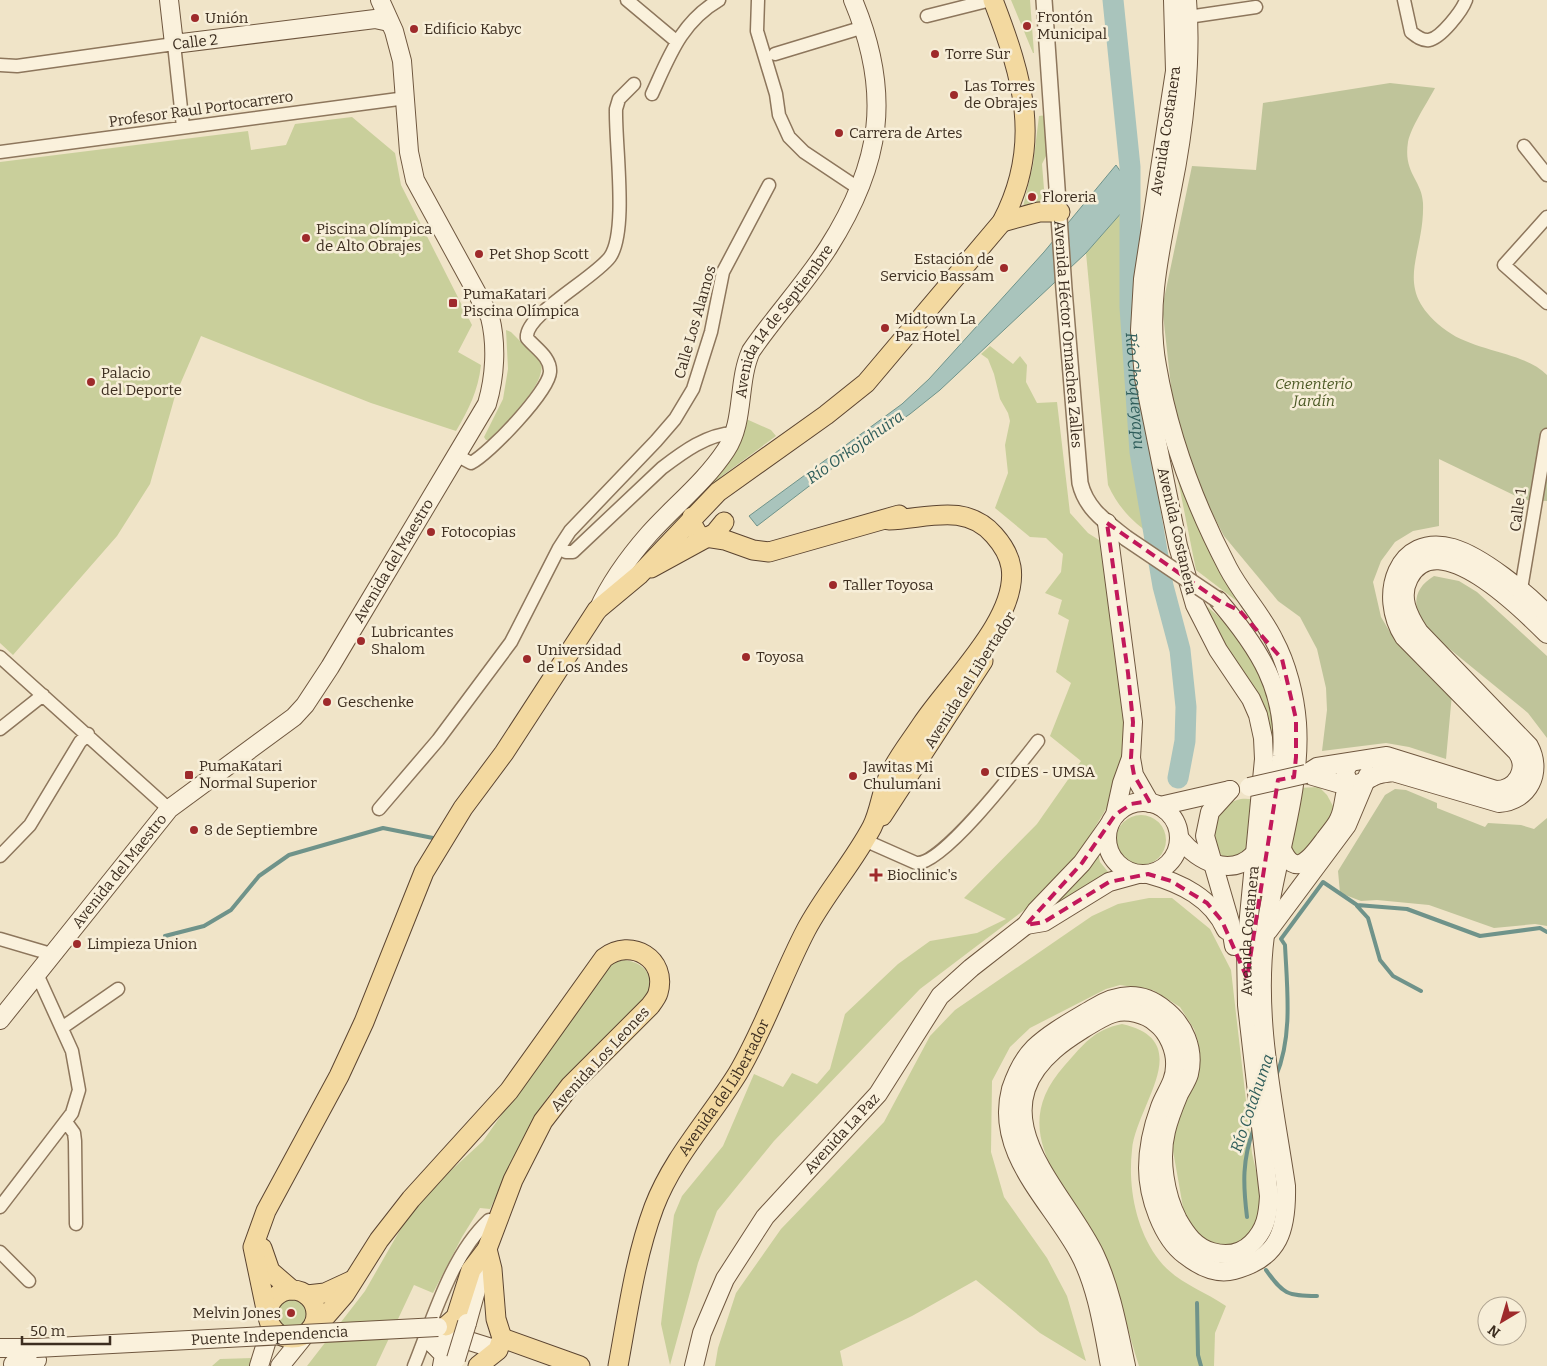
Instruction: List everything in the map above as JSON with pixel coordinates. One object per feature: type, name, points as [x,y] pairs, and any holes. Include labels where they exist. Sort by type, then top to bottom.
[{"type":"main road","points":[[169,0],[174,44]]},
{"type":"main road","name":"Avenida del Maestro","points":[[0,1020],[169,809],[294,717],[305,705],[458,456],[487,404],[492,386],[493,329],[490,317],[415,180],[409,152],[402,61],[380,0]]},
{"type":"main road","name":"Avenida 14 de Septiembre","points":[[597,610],[611,582],[623,565],[649,534],[712,469],[727,449],[734,433],[745,365],[751,351],[828,249],[848,215],[874,142],[878,109],[874,62],[864,27],[853,0]]},
{"type":"main road","points":[[310,1329],[293,1339],[286,1338],[269,1320],[253,1247],[266,1211],[339,1076],[364,1022],[424,872],[440,843],[504,753],[597,610],[639,575],[708,500],[826,415],[866,383],[1002,222],[1013,201],[1022,171],[1025,115],[1010,44],[992,0]]},
{"type":"main road","name":"Avenida Costanera","points":[[1173,0],[1174,71],[1144,279],[1140,330],[1150,411],[1178,546],[1195,606],[1218,650],[1251,699],[1259,722],[1264,759],[1254,856],[1257,882]]},
{"type":"main road","name":"Avenida Costanera","points":[[1188,8],[1186,97],[1156,287],[1153,324],[1156,362],[1175,443],[1207,522],[1228,568],[1274,639],[1282,658],[1290,687],[1298,736],[1282,849],[1265,936],[1264,1023],[1270,1077],[1266,1103]]},
{"type":"main road","name":"Calle 2","points":[[174,44],[375,19],[389,22]]},
{"type":"main road","points":[[1002,222],[1039,212],[1060,212]]},
{"type":"main road","points":[[736,478],[723,502],[724,522],[740,546]]},
{"type":"main road","name":"Avenida del Libertador","points":[[618,1366],[633,1280],[655,1204],[679,1160],[739,1071],[807,928],[1015,612],[1024,574],[1021,558],[1012,539],[998,523],[984,512],[968,505],[942,502],[920,507],[889,520],[769,552],[740,546],[725,540],[705,538]]},
{"type":"main road","points":[[692,517],[694,531],[705,538]]},
{"type":"main road","points":[[639,575],[715,533],[724,522]]},
{"type":"main road","points":[[1107,523],[1134,722],[1131,758],[1134,775],[1155,804],[1174,820],[1179,834],[1190,852],[1213,863],[1235,867],[1245,863],[1254,856]]},
{"type":"main road","points":[[1112,820],[1131,804],[1155,804],[1210,796],[1306,774],[1317,767],[1354,762],[1370,757],[1386,756],[1409,768],[1480,792],[1502,790],[1533,781],[1536,766],[1529,746],[1437,660],[1406,608],[1405,589],[1411,554],[1430,547],[1453,548],[1508,579],[1547,634]]},
{"type":"main road","points":[[1517,594],[1547,614]]},
{"type":"main road","points":[[1218,600],[1240,611],[1282,658]]},
{"type":"main road","points":[[1218,600],[1244,631],[1266,665],[1280,706],[1284,734],[1282,756],[1257,882],[1254,948],[1248,970]]},
{"type":"main road","points":[[1131,758],[1122,783],[1107,841],[1112,857],[1128,871],[1171,881],[1191,891],[1207,903],[1222,921],[1248,970]]},
{"type":"main road","points":[[1282,849],[1290,862],[1300,864],[1308,861],[1339,820],[1349,782],[1345,772],[1354,762]]},
{"type":"main road","points":[[1265,936],[1347,824],[1369,774],[1367,767],[1354,762]]},
{"type":"main road","points":[[1306,774],[1326,781],[1358,784],[1367,779],[1409,768]]},
{"type":"main road","points":[[1326,781],[1335,788],[1343,804]]},
{"type":"main road","points":[[1230,790],[1210,812],[1206,821],[1205,836],[1230,922],[1234,946]]},
{"type":"main road","points":[[1144,874],[1158,872],[1174,859],[1179,834],[1185,818],[1210,796]]},
{"type":"main road","name":"Avenida La Paz","points":[[694,1366],[702,1334],[725,1279],[765,1217],[878,1094],[940,996],[1026,925],[1036,911],[1082,863],[1112,820]]},
{"type":"main road","points":[[1213,863],[1226,885],[1235,891],[1244,892],[1257,882]]},
{"type":"main road","name":"Avenida La Paz","points":[[1026,925],[1044,922],[1109,882],[1144,874]]},
{"type":"main road","name":"Avenida Los Leones","points":[[310,1329],[325,1317],[344,1294],[351,1281],[411,1199],[508,1091],[604,958],[620,949],[641,952],[650,959],[657,970],[658,993],[650,1006],[570,1086],[543,1121],[513,1180],[496,1222],[467,1323],[451,1364]]},
{"type":"main road","name":"Avenida Costanera","points":[[1248,970],[1247,1005],[1266,1103]]},
{"type":"main road","points":[[1110,1366],[1090,1280],[1080,1255],[1014,1149],[1007,1116],[1014,1081],[1021,1066],[1034,1048],[1051,1034],[1112,998],[1137,996],[1160,1005],[1180,1024],[1186,1036],[1189,1050],[1189,1075],[1165,1132],[1164,1174],[1172,1204],[1186,1234],[1208,1259]]},
{"type":"main road","points":[[1126,1366],[1107,1286],[1096,1258],[1085,1234],[1036,1163],[1028,1144],[1022,1109],[1024,1095],[1032,1075],[1043,1059],[1061,1044],[1115,1013],[1138,1014],[1157,1023],[1170,1042],[1175,1066],[1172,1086],[1161,1105],[1151,1138],[1148,1170],[1154,1202],[1168,1237],[1182,1253],[1208,1259],[1230,1271],[1251,1265],[1264,1256],[1281,1234],[1285,1220],[1286,1186],[1266,1103]]},
{"type":"main road","points":[[1208,1259],[1247,1248],[1260,1235],[1265,1225],[1268,1215],[1269,1196],[1261,1126],[1266,1103]]},
{"type":"main road","points":[[258,1232],[264,1257],[270,1271],[299,1292],[315,1308],[310,1329],[280,1366]]},
{"type":"main road","points":[[451,1364],[444,1355],[438,1331],[452,1322],[458,1311],[471,1270],[487,1249]]},
{"type":"main road","points":[[487,1249],[492,1269],[496,1319],[505,1346],[545,1366]]},
{"type":"main road","name":"Avenida Los Leones","points":[[299,1292],[332,1291],[351,1281]]},
{"type":"main road","points":[[259,1366],[273,1298],[279,1293],[299,1292]]},
{"type":"main road","name":"Puente Independencia","points":[[6,1354],[37,1354],[438,1331],[463,1339],[505,1346]]},
{"type":"main road","points":[[478,1366],[505,1346]]},
{"type":"main road","points":[[505,1346],[580,1366]]},
{"type":"street","points":[[627,0],[676,41]]},
{"type":"street","points":[[652,94],[676,41],[706,7],[719,0]]},
{"type":"street","points":[[758,0],[757,31],[776,94],[779,115],[789,137],[804,152],[859,186]]},
{"type":"street","points":[[927,16],[992,0]]},
{"type":"street","name":"Avenida Héctor Ormachea Zalles","points":[[1044,0],[1064,290],[1080,483],[1089,505],[1107,523],[1218,600]]},
{"type":"street","points":[[1404,0],[1411,32],[1422,39],[1429,40],[1438,36],[1463,8],[1466,0]]},
{"type":"street","points":[[1188,8],[1256,7]]},
{"type":"street","points":[[775,54],[864,27]]},
{"type":"street","name":"Calle 2","points":[[0,65],[17,66],[174,44]]},
{"type":"street","points":[[174,44],[183,127]]},
{"type":"street","points":[[458,456],[471,463],[482,458],[524,413],[548,380],[550,372],[548,360],[527,338],[528,328],[541,315],[601,267],[616,246],[619,188],[616,109],[619,99],[634,84]]},
{"type":"street","name":"Profesor Raul Portocarrero","points":[[0,152],[406,98]]},
{"type":"street","points":[[1524,146],[1547,176]]},
{"type":"street","name":"Calle Los Alamos","points":[[379,809],[438,740],[511,642],[559,548],[570,531],[656,441],[675,418],[693,389],[711,332],[723,272],[769,185]]},
{"type":"street","points":[[1547,217],[1504,265],[1547,303]]},
{"type":"street","points":[[559,548],[566,552],[573,552],[662,468],[678,456],[712,436],[734,433]]},
{"type":"street","name":"Calle 1","points":[[1517,594],[1547,435]]},
{"type":"street","points":[[0,657],[88,734],[169,809]]},
{"type":"street","points":[[0,729],[43,695]]},
{"type":"street","points":[[0,856],[30,825],[80,742],[88,734]]},
{"type":"street","points":[[868,833],[916,863],[922,864],[929,861],[960,833],[992,799],[1038,741]]},
{"type":"street","points":[[0,939],[51,954]]},
{"type":"street","points":[[0,1207],[72,1114],[79,1090],[72,1050],[37,974]]},
{"type":"street","points":[[63,1027],[118,989]]},
{"type":"street","points":[[66,1122],[74,1133],[75,1141],[76,1224]]},
{"type":"street","points":[[414,1366],[454,1271],[478,1231],[489,1220],[496,1222]]},
{"type":"street","points":[[0,1252],[30,1281]]},
{"type":"highlighted area","points":[[1107,523],[1218,600],[1240,611],[1282,659],[1296,719],[1294,777],[1278,780],[1247,978],[1222,921],[1207,903],[1171,881],[1148,874],[1109,882],[1044,922],[1026,925],[1082,863],[1115,815],[1131,804],[1149,801],[1134,775],[1131,758],[1133,722],[1128,673]]},
{"type":"green space","name":"Frontón Municipal","points":[[1011,0],[1030,0],[1034,53],[1033,53]]},
{"type":"green space","name":"Cementerio Jardín","points":[[1390,83],[1435,88],[1412,129],[1407,153],[1410,169],[1420,188],[1423,203],[1422,223],[1414,272],[1414,286],[1419,301],[1429,315],[1447,331],[1459,338],[1526,361],[1538,367],[1547,375],[1547,501],[1524,500],[1439,459],[1439,526],[1413,531],[1395,542],[1381,561],[1373,582],[1381,617],[1390,632],[1452,694],[1446,759],[1409,747],[1386,743],[1322,751],[1327,710],[1326,688],[1317,649],[1300,617],[1278,601],[1224,536],[1190,470],[1174,414],[1163,314],[1164,299],[1192,166],[1256,170],[1263,103]]},
{"type":"green space","points":[[1046,115],[1046,156],[1042,164],[1044,189],[1051,196],[1051,201],[1048,205],[1022,211],[1033,165],[1039,116]]},
{"type":"green space","name":"Palacio del Deporte","points":[[352,117],[395,153],[401,185],[472,325],[458,352],[481,365],[480,374],[472,400],[456,431],[371,403],[201,336],[175,396],[150,484],[117,536],[13,655],[0,643],[0,162],[248,131],[251,150],[286,145],[295,124]]},
{"type":"green space","points":[[1137,195],[1131,287],[1131,373],[1136,429],[1144,484],[1155,538],[1128,515],[1108,485],[1086,253]]},
{"type":"green space","points":[[506,330],[511,332],[541,362],[541,371],[538,382],[523,404],[489,440],[486,440],[484,437],[503,399],[508,369]]},
{"type":"green space","points":[[990,346],[1013,364],[1020,356],[1027,365],[1026,382],[1037,403],[1057,402],[1070,513],[1088,533],[1102,542],[1127,720],[1123,758],[1112,799],[1071,867],[1040,898],[920,989],[774,1141],[717,1211],[698,1263],[670,1365],[661,1324],[674,1215],[682,1196],[723,1146],[754,1074],[783,1087],[792,1073],[817,1084],[830,1069],[845,1014],[898,964],[930,941],[977,933],[1006,919],[964,898],[1037,824],[1081,761],[1050,736],[1071,683],[1056,672],[1069,620],[1058,614],[1062,600],[1045,593],[1061,572],[1063,554],[1046,538],[1030,537],[995,508],[1008,473],[1005,445],[1010,421],[1000,399],[988,359],[981,354]]},
{"type":"green space","points":[[744,418],[771,430],[776,436],[722,476],[659,537],[734,456],[740,442]]},
{"type":"green space","points":[[1176,470],[1242,605],[1196,570]]},
{"type":"green space","points":[[1434,576],[1459,581],[1477,592],[1547,656],[1547,738],[1528,713],[1430,633],[1424,625],[1417,610],[1417,595],[1420,588]]},
{"type":"green space","points":[[1204,604],[1233,631],[1245,647],[1256,664],[1271,701],[1275,748],[1270,798],[1270,759],[1236,666]]},
{"type":"green space","points":[[1319,787],[1327,795],[1334,808],[1332,815],[1325,829],[1310,848],[1297,856],[1290,847],[1297,788]]},
{"type":"green space","points":[[1395,789],[1406,790],[1437,803],[1437,808],[1485,827],[1488,823],[1521,825],[1534,829],[1547,818],[1547,926],[1535,924],[1494,928],[1429,905],[1377,900],[1361,901],[1340,893],[1338,871],[1385,795]]},
{"type":"green space","points":[[1239,799],[1253,799],[1247,850],[1244,856],[1223,857],[1216,842],[1215,833],[1218,817],[1229,804]]},
{"type":"green space","points":[[1141,815],[1151,817],[1159,822],[1164,830],[1166,840],[1164,850],[1159,858],[1151,863],[1141,865],[1131,863],[1123,858],[1118,850],[1116,840],[1118,830],[1123,822],[1131,817]]},
{"type":"green space","points":[[1098,853],[1100,862],[1109,873],[1040,916]]},
{"type":"green space","points":[[1149,898],[1172,898],[1210,929],[1231,970],[1252,1153],[1262,1197],[1260,1216],[1245,1247],[1227,1249],[1208,1243],[1193,1230],[1184,1213],[1172,1145],[1180,1113],[1194,1082],[1199,1058],[1198,1041],[1194,1029],[1180,1007],[1153,990],[1120,985],[1106,989],[1030,1028],[1010,1047],[992,1081],[991,1152],[1004,1197],[1047,1258],[1067,1296],[1086,1361],[1040,1333],[976,1280],[912,1316],[840,1351],[843,1366],[715,1366],[718,1348],[736,1293],[781,1229],[884,1122],[930,1036],[955,1010],[1092,916],[1118,904]]},
{"type":"green space","points":[[625,960],[640,965],[648,974],[649,985],[645,1000],[550,1094],[533,1119],[490,1209],[480,1208],[462,1237],[433,1293],[414,1285],[376,1366],[307,1366],[365,1291],[404,1223],[433,1187],[483,1141],[605,968]]},
{"type":"green space","points":[[1122,1024],[1144,1032],[1156,1045],[1160,1059],[1157,1076],[1136,1132],[1132,1150],[1132,1191],[1138,1219],[1149,1244],[1163,1265],[1179,1279],[1226,1306],[1215,1333],[1214,1366],[1139,1366],[1119,1295],[1104,1253],[1062,1187],[1044,1148],[1040,1128],[1041,1108],[1049,1087],[1065,1065],[1090,1039],[1104,1030]]},
{"type":"green space","points":[[290,1297],[297,1298],[307,1306],[309,1319],[305,1325],[281,1328],[276,1319],[276,1310],[281,1302]]},
{"type":"green space","points":[[253,1358],[249,1366],[212,1366],[220,1359]]},
{"type":"water","name":"Río Orkojahuira","points":[[1116,165],[1137,195],[1086,253],[940,390],[910,414],[855,451],[757,526],[749,516],[902,404],[929,379],[1044,252]]},
{"type":"waterway","name":"Río Choqueyapu","points":[[1113,0],[1130,167],[1130,307],[1140,452],[1163,586],[1180,650],[1186,707],[1185,741],[1178,778]]},
{"type":"waterway","points":[[165,936],[204,926],[231,910],[259,876],[289,855],[383,828],[433,838]]},
{"type":"waterway","points":[[1276,1076],[1285,1045],[1288,1012],[1285,945],[1281,939],[1323,882],[1357,905],[1407,909],[1480,936],[1540,928],[1547,932]]},
{"type":"waterway","points":[[1357,906],[1368,918],[1380,960],[1393,976],[1421,991]]},
{"type":"waterway","name":"Río Cotahuma","points":[[1247,1217],[1244,1172],[1247,1151],[1254,1128]]},
{"type":"waterway","name":"Río Cotahuma","points":[[1266,1270],[1277,1284],[1287,1292],[1317,1296]]},
{"type":"waterway","points":[[1197,1303],[1198,1355],[1201,1366]]},
{"type":"place","name":"Unión","points":[[195,18]]},
{"type":"place","name":"Frontón Municipal","points":[[1027,26]]},
{"type":"place","name":"Edificio Kabyc","points":[[414,29]]},
{"type":"place","name":"Torre Sur","points":[[935,54]]},
{"type":"place","name":"Las Torres de Obrajes","points":[[954,95]]},
{"type":"place","name":"Carrera de Artes","points":[[839,133]]},
{"type":"place","name":"Floreria","points":[[1032,197]]},
{"type":"place","name":"Piscina Olímpica de Alto Obrajes","points":[[306,238]]},
{"type":"place","name":"Pet Shop Scott","points":[[479,254]]},
{"type":"place","name":"Estación de Servicio Bassam","points":[[1004,268]]},
{"type":"place","name":"PumaKatari Piscina Olímpica","points":[[453,303]]},
{"type":"place","name":"Midtown La Paz Hotel","points":[[885,328]]},
{"type":"place","name":"Palacio del Deporte","points":[[91,382]]},
{"type":"place","name":"Fotocopias","points":[[431,532]]},
{"type":"place","name":"Taller Toyosa","points":[[833,585]]},
{"type":"place","name":"Lubricantes Shalom","points":[[361,641]]},
{"type":"place","name":"Toyosa","points":[[746,657]]},
{"type":"place","name":"Universidad de Los Andes","points":[[527,659]]},
{"type":"place","name":"Geschenke","points":[[327,702]]},
{"type":"place","name":"CIDES - UMSA","points":[[985,772]]},
{"type":"place","name":"PumaKatari Normal Superior","points":[[189,775]]},
{"type":"place","name":"Jawitas Mi Chulumani","points":[[853,776]]},
{"type":"place","name":"8 de Septiembre","points":[[194,830]]},
{"type":"place","name":"Bioclinic's","points":[[876,875]]},
{"type":"place","name":"Limpieza Union","points":[[77,944]]},
{"type":"place","name":"Melvin Jones","points":[[291,1313]]}]
